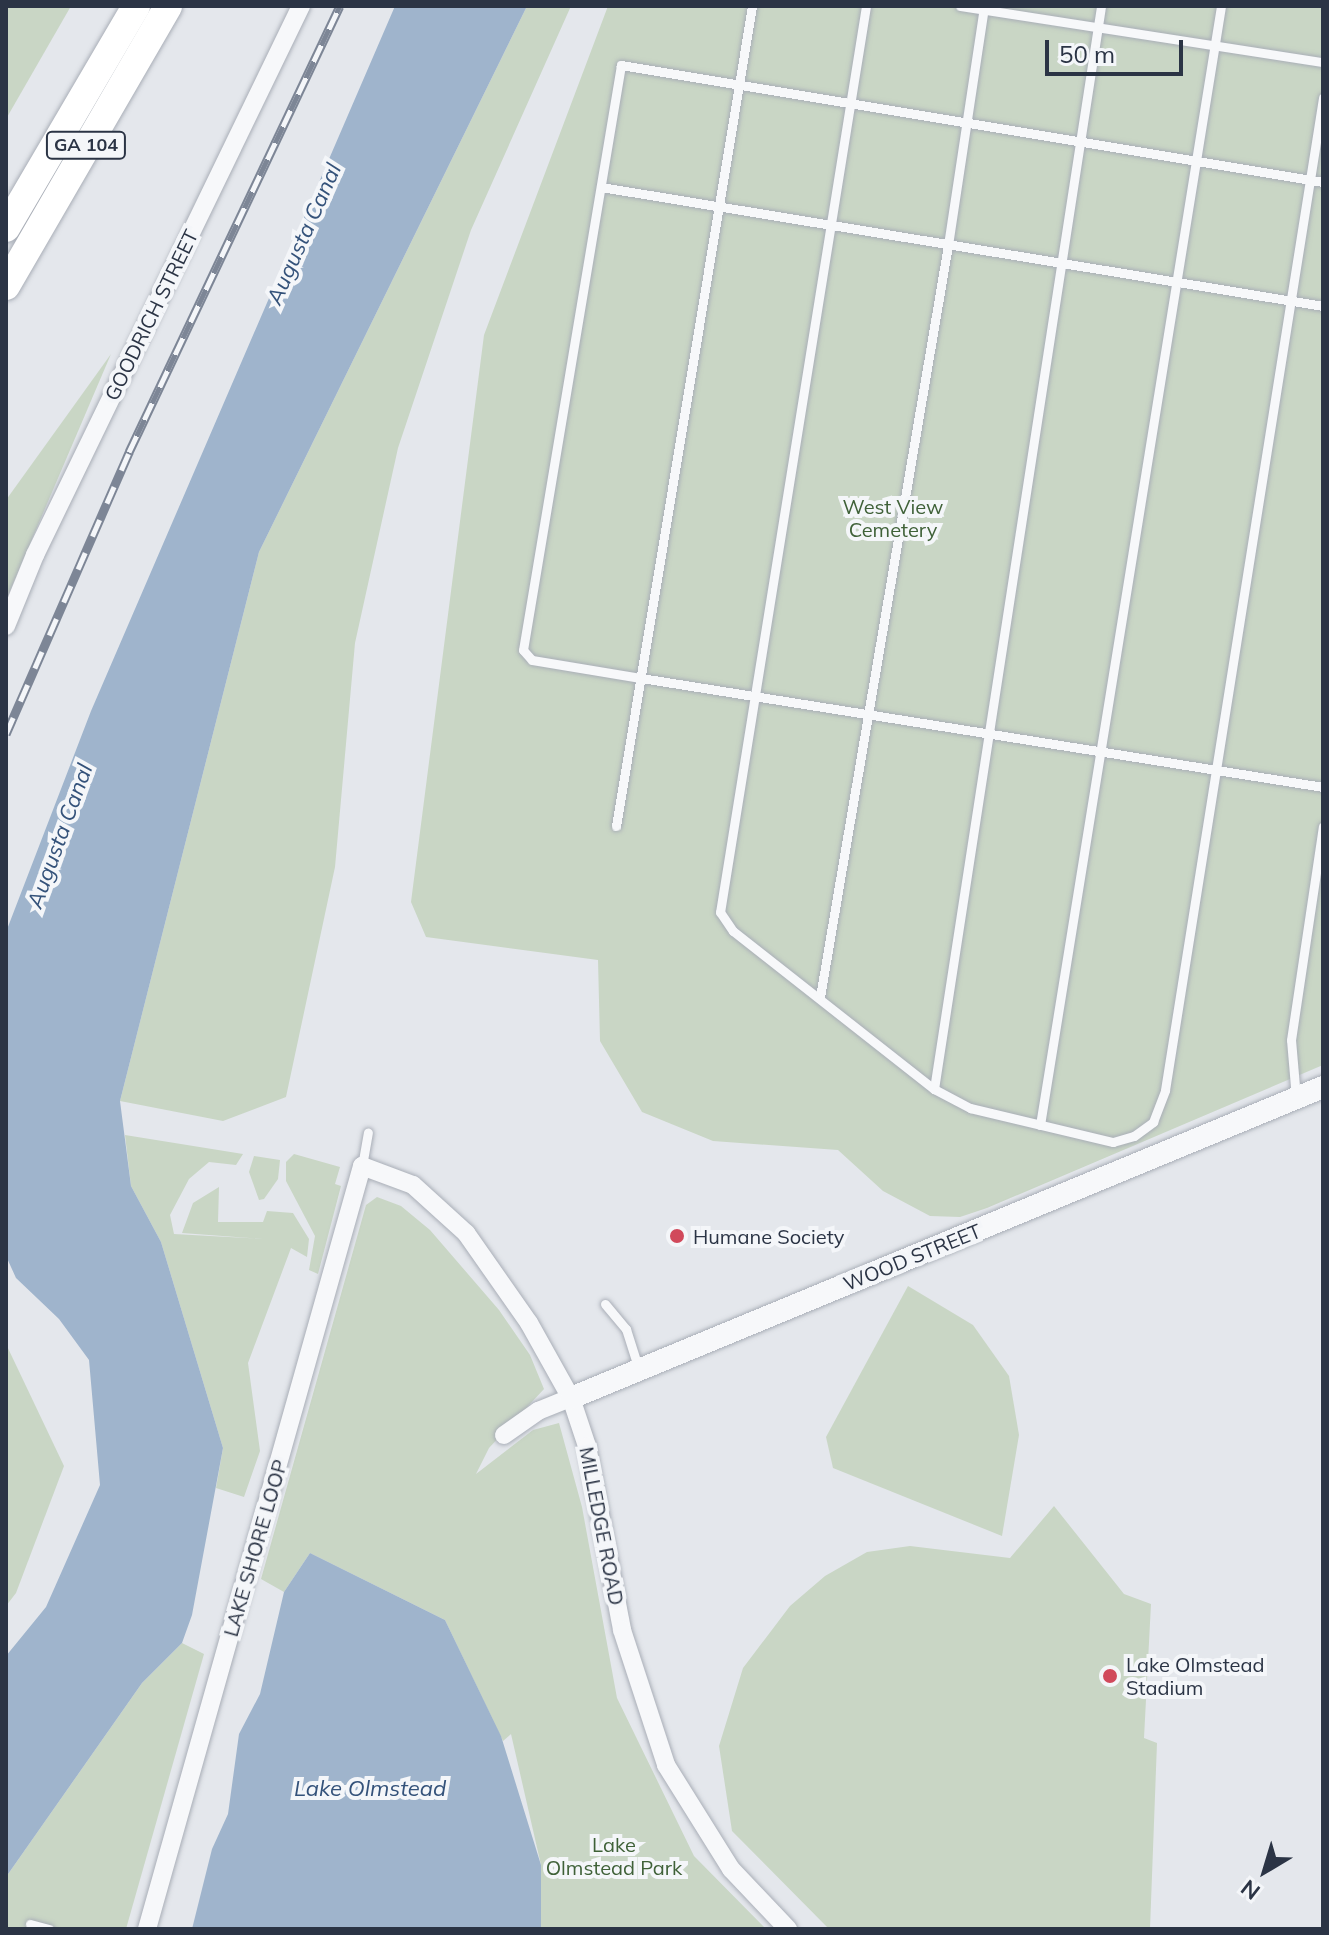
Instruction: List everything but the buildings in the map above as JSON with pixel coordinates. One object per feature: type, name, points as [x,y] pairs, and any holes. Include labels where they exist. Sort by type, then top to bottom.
[{"type":"main road","name":"GA 104","points":[[6,228],[136,6]]},
{"type":"main road","name":"GA 104","points":[[6,286],[168,6]]},
{"type":"street","name":"GOODRICH STREET","points":[[6,626],[35,555],[301,6]]},
{"type":"street","name":"WOOD STREET","points":[[504,1435],[538,1411],[1323,1087]]},
{"type":"street","name":"MILLEDGE ROAD","points":[[362,1166],[413,1185],[466,1233],[529,1323],[571,1398],[587,1446],[622,1630],[666,1765],[731,1869],[788,1929]]},
{"type":"street","name":"LAKE SHORE LOOP","points":[[147,1929],[362,1166]]},
{"type":"lane","points":[[616,826],[752,6]]},
{"type":"lane","points":[[866,6],[720,912],[733,931],[934,1089],[970,1108],[1113,1142],[1134,1136],[1153,1122],[1165,1090],[1323,98]]},
{"type":"lane","points":[[960,6],[1323,62]]},
{"type":"lane","points":[[934,1089],[1064,264],[1101,6]]},
{"type":"lane","points":[[1040,1125],[1179,283],[1221,6]]},
{"type":"lane","points":[[820,997],[865,714],[948,245],[983,8]]},
{"type":"lane","points":[[1323,182],[1080,144],[965,122],[848,107],[739,84],[621,65],[523,650],[532,660],[1323,787]]},
{"type":"lane","points":[[601,187],[1323,306]]},
{"type":"lane","points":[[1296,1098],[1291,1040],[1323,826]]},
{"type":"lane","points":[[362,1166],[368,1133]]},
{"type":"lane","points":[[605,1304],[626,1329],[639,1370]]},
{"type":"lane","points":[[30,1924],[49,1929]]},
{"type":"green space","points":[[6,6],[71,6],[6,119]]},
{"type":"green space","points":[[527,6],[571,6],[471,230],[398,448],[355,643],[335,867],[286,1097],[223,1121],[120,1101],[259,552]]},
{"type":"green space","name":"West View Cemetery","points":[[608,6],[1323,6],[1323,1065],[987,1208],[960,1217],[930,1216],[883,1191],[838,1150],[713,1141],[642,1112],[600,1041],[598,960],[426,937],[411,902],[484,335]]},
{"type":"green space","points":[[111,354],[6,600],[6,500]]},
{"type":"green space","points":[[125,1135],[243,1154],[236,1165],[209,1162],[189,1179],[170,1215],[174,1234],[264,1239],[182,1233],[193,1203],[219,1187],[218,1222],[263,1222],[267,1211],[293,1213],[309,1239],[307,1257],[291,1248],[248,1363],[260,1451],[244,1497],[216,1488],[223,1448],[161,1242],[131,1186]]},
{"type":"green space","points":[[294,1154],[340,1167],[335,1184],[341,1186],[318,1274],[309,1270],[315,1236],[286,1181],[286,1162]]},
{"type":"green space","points":[[254,1156],[280,1160],[278,1179],[264,1199],[259,1200],[249,1172]]},
{"type":"green space","name":"Lake Olmstead Park","points":[[377,1197],[401,1206],[430,1230],[499,1310],[530,1355],[544,1389],[489,1448],[476,1474],[533,1430],[559,1423],[582,1507],[617,1698],[694,1856],[766,1929],[541,1929],[541,1865],[511,1734],[503,1741],[445,1620],[310,1553],[284,1592],[261,1579],[366,1205]]},
{"type":"green space","points":[[908,1286],[973,1325],[1009,1376],[1019,1435],[1002,1536],[833,1468],[826,1437]]},
{"type":"green space","points":[[6,1344],[64,1466],[16,1593],[6,1606]]},
{"type":"green space","points":[[1054,1506],[1124,1594],[1151,1604],[1144,1738],[1157,1743],[1150,1929],[829,1929],[732,1831],[719,1746],[743,1668],[790,1606],[825,1576],[867,1552],[910,1546],[1010,1558]]},
{"type":"green space","points":[[182,1643],[204,1654],[126,1929],[6,1929],[6,1877],[142,1683]]},
{"type":"water","name":"Augusta Canal","points":[[395,6],[527,6],[259,552],[120,1101],[131,1186],[161,1242],[223,1448],[192,1615],[182,1643],[142,1683],[6,1877],[6,1656],[46,1607],[100,1485],[89,1360],[59,1319],[16,1278],[6,1256],[6,932],[91,711]]},
{"type":"water","name":"Lake Olmstead","points":[[310,1553],[445,1620],[501,1736],[541,1865],[541,1929],[192,1929],[212,1849],[228,1814],[239,1734],[260,1694],[284,1592]]},
{"type":"railway","points":[[6,734],[129,452],[340,6]]},
{"type":"place","name":"Humane Society","points":[[677,1236]]},
{"type":"place","name":"Lake Olmstead Stadium","points":[[1110,1676]]}]
